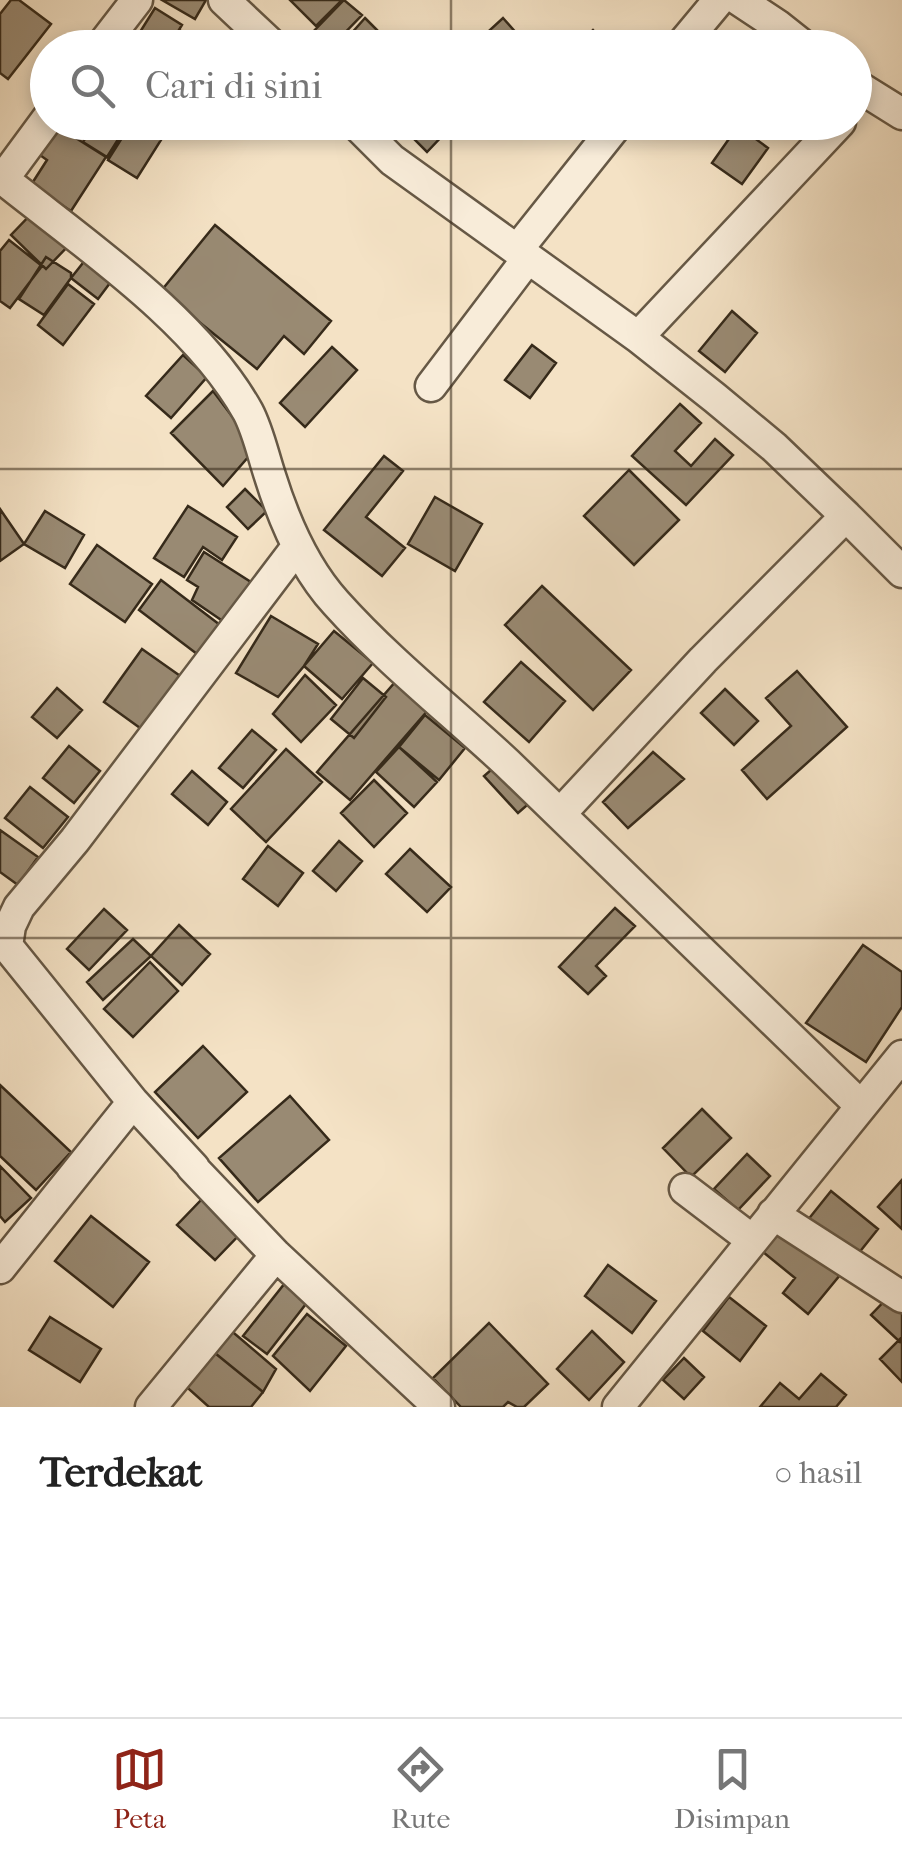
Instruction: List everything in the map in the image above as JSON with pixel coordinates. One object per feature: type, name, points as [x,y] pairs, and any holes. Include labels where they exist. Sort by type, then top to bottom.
[{"type":"street","points":[[114,30],[137,0]]},
{"type":"street","points":[[224,0],[256,30]]},
{"type":"street","points":[[694,30],[719,0]]},
{"type":"street","points":[[739,0],[784,30]]},
{"type":"street","points":[[872,100],[902,114]]},
{"type":"street","points":[[31,140],[1,178],[134,284],[221,370],[251,417],[274,492],[297,547],[333,600],[861,1106]]},
{"type":"street","points":[[372,140],[392,160],[638,337],[774,447],[902,572]]},
{"type":"street","points":[[431,386],[606,140]]},
{"type":"street","points":[[638,337],[823,140]]},
{"type":"street","points":[[560,814],[703,660],[846,516]]},
{"type":"street","points":[[297,547],[20,907],[10,926],[7,946],[133,1102],[193,1168],[276,1255],[439,1407]]},
{"type":"street","points":[[618,1407],[861,1106],[896,1075]]},
{"type":"street","points":[[0,1268],[133,1102]]},
{"type":"street","points":[[685,1189],[752,1240]]},
{"type":"street","points":[[773,1214],[902,1297]]},
{"type":"street","points":[[151,1407],[276,1255]]},
{"type":"building","points":[[11,0],[19,0],[51,24],[46,30],[30,30],[30,51],[8,79],[0,73],[0,14]]},
{"type":"building","points":[[162,0],[206,0],[195,19]]},
{"type":"building","points":[[290,0],[342,0],[316,26]]},
{"type":"building","points":[[344,0],[362,15],[347,30],[315,30]]},
{"type":"building","points":[[155,8],[182,25],[179,30],[141,30]]},
{"type":"building","points":[[365,18],[377,30],[354,30]]},
{"type":"building","points":[[503,18],[514,30],[490,30]]},
{"type":"building","points":[[45,140],[79,140],[106,157],[71,211],[31,185],[47,160],[37,153]]},
{"type":"building","points":[[84,140],[118,140],[107,157]]},
{"type":"building","points":[[121,140],[161,140],[137,178],[108,160]]},
{"type":"building","points":[[415,140],[438,140],[427,152]]},
{"type":"building","points":[[728,140],[757,140],[768,148],[742,184],[712,163]]},
{"type":"building","points":[[36,209],[71,243],[46,269],[11,235]]},
{"type":"building","points":[[215,225],[331,321],[304,354],[284,336],[257,369],[161,291]]},
{"type":"building","points":[[9,240],[42,266],[10,308],[0,301],[0,251]]},
{"type":"building","points":[[90,254],[116,275],[98,299],[71,278]]},
{"type":"building","points":[[46,257],[71,273],[71,278],[44,315],[19,299]]},
{"type":"building","points":[[68,284],[94,304],[63,345],[38,325]]},
{"type":"building","points":[[732,311],[757,333],[725,372],[699,351]]},
{"type":"building","points":[[532,345],[556,363],[530,398],[505,380]]},
{"type":"building","points":[[332,347],[357,370],[305,427],[280,403]]},
{"type":"building","points":[[183,355],[207,377],[171,418],[146,396]]},
{"type":"building","points":[[213,391],[256,448],[223,486],[171,433]]},
{"type":"building","points":[[680,404],[701,423],[675,451],[691,466],[715,439],[733,455],[686,505],[632,456]]},
{"type":"building","points":[[384,456],[403,471],[366,517],[405,548],[382,576],[324,530]]},
{"type":"building","points":[[629,470],[679,520],[634,565],[584,516]]},
{"type":"building","points":[[245,489],[267,511],[248,529],[227,507]]},
{"type":"building","points":[[435,497],[482,524],[455,571],[408,544]]},
{"type":"building","points":[[188,506],[237,537],[222,560],[203,547],[184,577],[154,558]]},
{"type":"building","points":[[0,509],[24,544],[0,561]]},
{"type":"building","points":[[45,511],[84,535],[65,568],[24,544]]},
{"type":"building","points":[[97,545],[152,584],[125,622],[70,584]]},
{"type":"building","points":[[204,552],[257,586],[230,626],[192,600],[198,587],[187,580]]},
{"type":"building","points":[[161,580],[224,628],[201,657],[139,610]]},
{"type":"building","points":[[542,586],[631,670],[593,710],[505,625]]},
{"type":"building","points":[[271,616],[318,644],[278,697],[236,673]]},
{"type":"building","points":[[334,631],[373,663],[342,699],[304,666]]},
{"type":"building","points":[[142,649],[186,680],[147,733],[104,702]]},
{"type":"building","points":[[521,662],[565,701],[529,742],[484,702]]},
{"type":"building","points":[[797,671],[847,727],[767,799],[742,770],[791,726],[766,698]]},
{"type":"building","points":[[305,675],[336,705],[301,742],[273,714]]},
{"type":"building","points":[[363,678],[386,697],[354,738],[331,719]]},
{"type":"building","points":[[396,681],[429,709],[350,800],[317,772]]},
{"type":"building","points":[[57,688],[82,710],[57,738],[32,717]]},
{"type":"building","points":[[725,689],[758,721],[734,745],[701,713]]},
{"type":"building","points":[[425,715],[465,748],[439,780],[399,747]]},
{"type":"building","points":[[252,730],[276,750],[243,788],[219,768]]},
{"type":"building","points":[[69,746],[100,771],[74,803],[43,778]]},
{"type":"building","points":[[399,747],[437,782],[414,807],[376,772]]},
{"type":"building","points":[[286,749],[322,782],[266,842],[231,809]]},
{"type":"building","points":[[653,752],[684,779],[628,828],[603,802]]},
{"type":"building","points":[[499,763],[533,800],[518,813],[484,776]]},
{"type":"building","points":[[192,771],[227,802],[208,825],[172,794]]},
{"type":"building","points":[[374,780],[407,813],[374,847],[341,813]]},
{"type":"building","points":[[30,787],[68,817],[43,848],[5,818]]},
{"type":"building","points":[[0,830],[38,857],[18,885],[0,872]]},
{"type":"building","points":[[339,841],[362,861],[336,891],[313,871]]},
{"type":"building","points":[[268,846],[303,873],[278,906],[243,879]]},
{"type":"building","points":[[410,849],[451,887],[427,912],[386,874]]},
{"type":"building","points":[[615,908],[635,926],[596,966],[606,976],[588,994],[559,967]]},
{"type":"building","points":[[104,909],[127,930],[89,970],[67,949]]},
{"type":"building","points":[[179,925],[210,954],[182,985],[151,956]]},
{"type":"building","points":[[133,939],[151,956],[103,1000],[87,982]]},
{"type":"building","points":[[863,945],[902,972],[902,1007],[866,1062],[806,1023]]},
{"type":"building","points":[[150,962],[178,991],[133,1037],[104,1009]]},
{"type":"building","points":[[203,1046],[247,1092],[198,1138],[155,1092]]},
{"type":"building","points":[[0,1085],[71,1152],[36,1190],[0,1156]]},
{"type":"building","points":[[290,1096],[329,1140],[258,1202],[219,1158]]},
{"type":"building","points":[[702,1109],[731,1138],[691,1177],[663,1148]]},
{"type":"building","points":[[747,1154],[770,1176],[738,1210],[714,1189]]},
{"type":"building","points":[[0,1166],[31,1198],[5,1222],[0,1216]]},
{"type":"building","points":[[902,1180],[902,1229],[878,1207]]},
{"type":"building","points":[[831,1191],[878,1229],[854,1259],[807,1221]]},
{"type":"building","points":[[204,1197],[242,1232],[215,1260],[177,1225]]},
{"type":"building","points":[[91,1216],[149,1262],[113,1307],[55,1261]]},
{"type":"building","points":[[788,1221],[845,1269],[808,1314],[783,1293],[795,1278],[763,1252]]},
{"type":"building","points":[[608,1265],[656,1301],[632,1333],[585,1296]]},
{"type":"building","points":[[285,1283],[309,1300],[267,1354],[243,1336]]},
{"type":"building","points":[[896,1289],[902,1295],[900,1342],[871,1315]]},
{"type":"building","points":[[729,1297],[766,1326],[740,1361],[703,1331]]},
{"type":"building","points":[[307,1314],[346,1346],[310,1391],[273,1356]]},
{"type":"building","points":[[50,1317],[101,1349],[80,1382],[29,1350]]},
{"type":"building","points":[[489,1323],[548,1384],[524,1407],[508,1402],[503,1407],[461,1407],[433,1378]]},
{"type":"building","points":[[228,1328],[276,1369],[263,1392],[210,1349]]},
{"type":"building","points":[[592,1331],[624,1362],[589,1400],[557,1369]]},
{"type":"building","points":[[902,1337],[902,1382],[880,1359]]},
{"type":"building","points":[[210,1349],[263,1392],[251,1407],[209,1407],[181,1382]]},
{"type":"building","points":[[684,1358],[704,1377],[684,1399],[663,1380]]},
{"type":"building","points":[[821,1374],[846,1395],[836,1407],[760,1407],[780,1383],[799,1399]]}]
